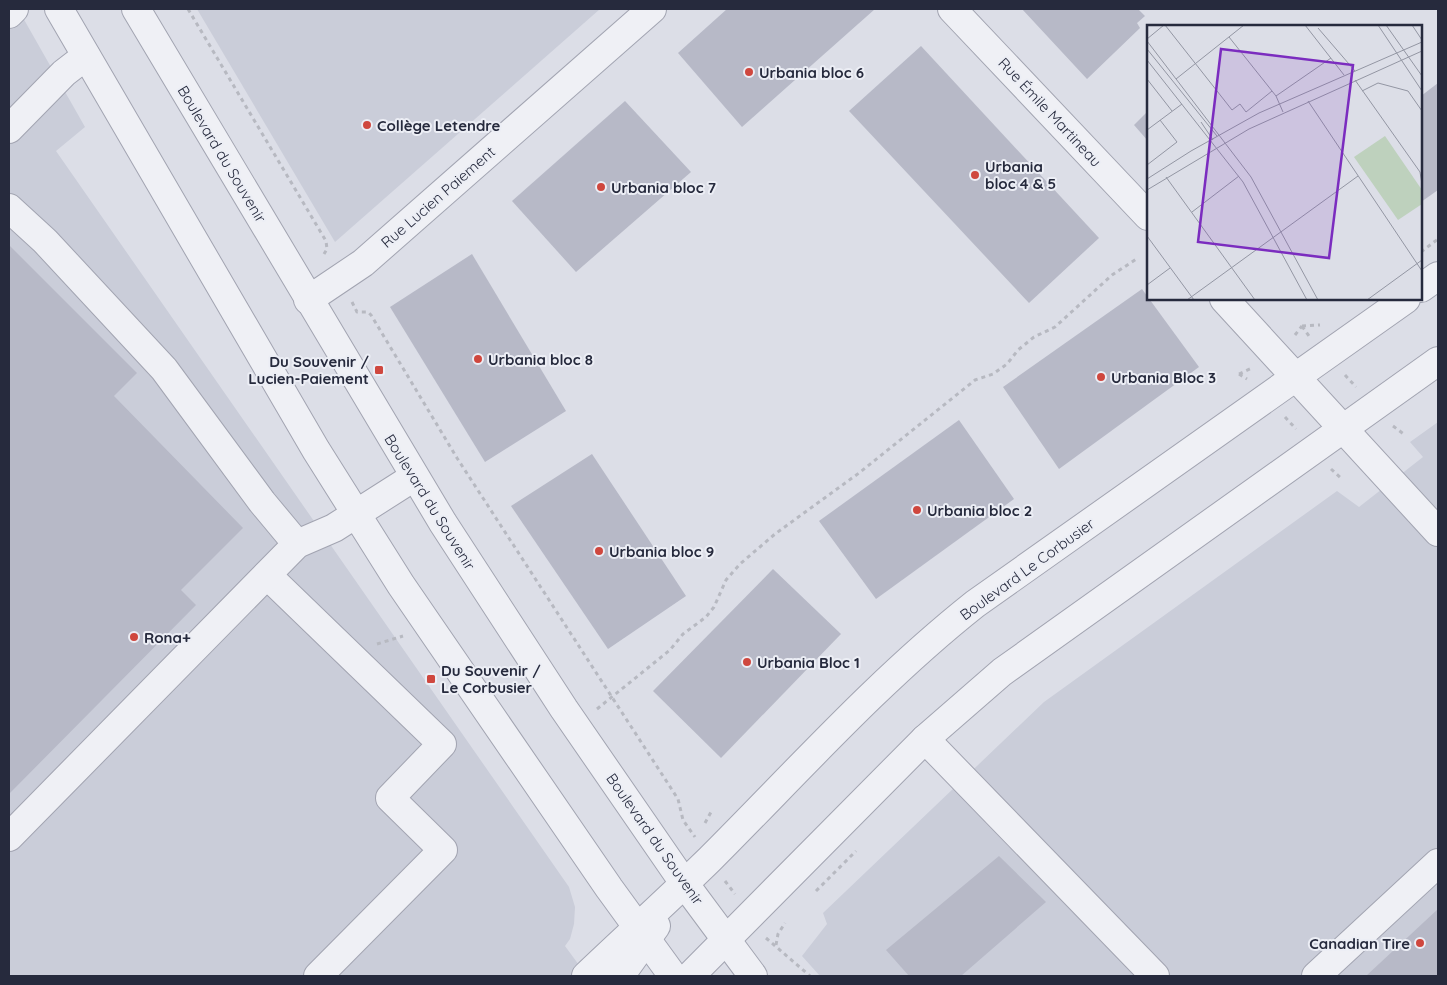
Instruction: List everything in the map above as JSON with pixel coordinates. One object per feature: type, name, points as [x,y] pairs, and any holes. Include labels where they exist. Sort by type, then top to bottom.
[{"type":"street","points":[[9,14],[14,9]]},
{"type":"street","points":[[59,9],[306,432],[357,514],[442,646],[642,934],[673,975],[725,939],[925,739],[1022,656],[1438,360]]},
{"type":"street","name":"Boulevard du Souvenir","points":[[136,9],[414,477],[549,687],[684,883],[753,976]]},
{"type":"street","name":"Rue Lucien Paiement","points":[[308,300],[363,263],[652,9]]},
{"type":"street","name":"Rue Émile Martineau","points":[[952,9],[1147,215]]},
{"type":"street","points":[[9,129],[64,73],[86,56]]},
{"type":"street","points":[[9,208],[45,242],[164,369],[262,502],[297,544]]},
{"type":"street","points":[[1422,287],[1438,276]]},
{"type":"street","points":[[1225,300],[1438,532]]},
{"type":"street","name":"Boulevard Le Corbusier","points":[[620,976],[642,934],[684,883],[869,696],[934,637],[975,604],[1405,300]]},
{"type":"street","points":[[9,837],[297,544],[334,528],[414,477]]},
{"type":"street","points":[[267,575],[442,744],[390,798],[443,850],[318,976]]},
{"type":"street","points":[[925,739],[1155,976]]},
{"type":"street","points":[[1316,976],[1438,863]]},
{"type":"street","name":"Boulevard Le Corbusier","points":[[586,976],[642,934]]},
{"type":"path","points":[[188,9],[326,241],[327,249],[324,255]]},
{"type":"path","points":[[1422,251],[1438,239]]},
{"type":"path","points":[[597,709],[670,650],[683,634],[706,617],[714,607],[732,571],[776,534],[859,472],[975,380],[993,374],[1007,364],[1018,350],[1034,337],[1056,327],[1112,276],[1138,258]]},
{"type":"path","points":[[357,312],[368,312],[371,315],[452,449],[678,800],[681,812]]},
{"type":"path","points":[[1302,326],[1326,355],[1374,406],[1405,435]]},
{"type":"path","points":[[1239,374],[1267,398],[1342,480]]},
{"type":"path","points":[[790,917],[778,934],[776,945],[783,955],[810,976]]},
{"type":"shaded area","points":[[9,9],[18,9],[85,127],[56,151],[569,887],[575,907],[574,924],[570,939],[565,946],[587,976],[9,976]]},
{"type":"shaded area","name":"Collège Letendre","points":[[197,9],[600,9],[335,242]]},
{"type":"shaded area","points":[[1438,422],[1438,976],[820,976],[802,956],[827,924],[823,913],[1044,702],[1337,491],[1359,507],[1423,457],[1410,442]]},
{"type":"building","name":"Urbania bloc 6","points":[[727,9],[875,9],[742,127],[678,53]]},
{"type":"building","points":[[1022,9],[1138,9],[1145,16],[1137,23],[1140,28],[1087,79]]},
{"type":"building","name":"Urbania bloc 4 & 5","points":[[921,46],[1099,238],[1029,303],[849,111]]},
{"type":"building","points":[[1438,83],[1438,190],[1422,201],[1422,95]]},
{"type":"building","name":"Urbania bloc 7","points":[[625,101],[691,172],[576,272],[512,201]]},
{"type":"building","points":[[1147,112],[1147,140],[1134,125]]},
{"type":"building","points":[[9,245],[137,373],[114,396],[243,528],[181,590],[196,605],[9,794]]},
{"type":"building","name":"Urbania bloc 8","points":[[472,254],[566,411],[485,462],[390,307]]},
{"type":"building","name":"Urbania Bloc 3","points":[[1142,289],[1147,296],[1147,300],[1150,300],[1199,367],[1059,469],[1003,387]]},
{"type":"building","name":"Urbania bloc 2","points":[[959,420],[1014,499],[876,599],[819,521]]},
{"type":"building","name":"Urbania bloc 9","points":[[592,454],[686,596],[608,649],[511,506]]},
{"type":"building","name":"Urbania Bloc 1","points":[[773,569],[841,634],[721,758],[653,691]]},
{"type":"building","points":[[999,856],[1046,902],[961,976],[909,976],[886,950]]},
{"type":"building","name":"Canadian Tire","points":[[1438,909],[1438,976],[1366,976]]},
{"type":"place","name":"Urbania bloc 6","points":[[749,72]]},
{"type":"place","name":"Collège Letendre","points":[[367,125]]},
{"type":"place","name":"Urbania bloc 4 & 5","points":[[975,175]]},
{"type":"place","name":"Urbania bloc 7","points":[[601,187]]},
{"type":"place","name":"Urbania bloc 8","points":[[478,359]]},
{"type":"place","name":"Du Souvenir / Lucien-Paiement","points":[[379,370]]},
{"type":"place","name":"Urbania Bloc 3","points":[[1101,377]]},
{"type":"place","name":"Urbania bloc 2","points":[[917,510]]},
{"type":"place","name":"Urbania bloc 9","points":[[599,551]]},
{"type":"place","name":"Rona+","points":[[134,637]]},
{"type":"place","name":"Urbania Bloc 1","points":[[747,662]]},
{"type":"place","name":"Du Souvenir / Le Corbusier","points":[[431,679]]},
{"type":"place","name":"Canadian Tire","points":[[1420,943]]}]
